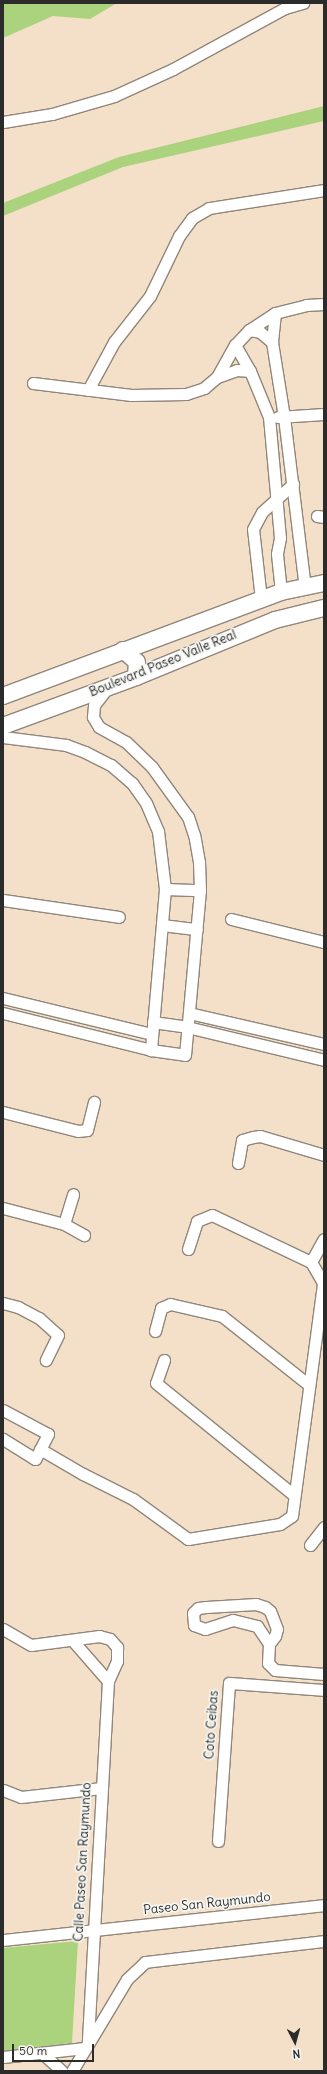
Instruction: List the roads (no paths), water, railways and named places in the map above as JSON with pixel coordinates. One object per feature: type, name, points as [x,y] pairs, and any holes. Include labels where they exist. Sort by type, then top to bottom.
[{"type":"street","points":[[3,122],[52,114],[114,96],[173,69],[286,5],[303,3]]},
{"type":"street","points":[[88,390],[114,342],[150,296],[180,236],[192,218],[210,208],[324,190]]},
{"type":"street","points":[[34,383],[131,395],[186,394],[204,388],[217,377],[235,345],[249,330],[275,313],[306,305],[324,304]]},
{"type":"street","points":[[275,313],[272,342],[284,417],[305,586]]},
{"type":"street","points":[[249,330],[260,332],[272,342]]},
{"type":"street","points":[[235,345],[250,371],[269,418],[280,538],[277,554],[281,592]]},
{"type":"street","points":[[217,377],[237,370],[250,371]]},
{"type":"street","points":[[269,418],[324,414]]},
{"type":"street","points":[[261,599],[253,529],[262,512],[276,497],[293,484]]},
{"type":"street","name":"Boulevard Paseo Valle Real","points":[[3,696],[281,592],[305,586],[324,584]]},
{"type":"street","name":"Boulevard Paseo Valle Real","points":[[3,726],[136,677],[275,620],[324,608]]},
{"type":"street","points":[[123,650],[133,656],[137,662],[136,677]]},
{"type":"street","points":[[3,1013],[151,1050],[185,1055],[200,890],[199,862],[194,835],[188,817],[152,767],[126,742],[99,727],[93,717],[94,705],[108,687]]},
{"type":"street","points":[[3,737],[66,745],[111,765],[132,783],[146,803],[158,831],[165,889],[151,1050]]},
{"type":"street","points":[[165,889],[200,890]]},
{"type":"street","points":[[3,900],[119,917]]},
{"type":"street","points":[[231,919],[324,942]]},
{"type":"street","points":[[162,925],[196,929]]},
{"type":"street","points":[[3,998],[152,1034]]},
{"type":"street","points":[[189,1014],[324,1044]]},
{"type":"street","points":[[153,1022],[188,1027],[324,1060]]},
{"type":"street","points":[[3,1112],[78,1132],[87,1130],[94,1102]]},
{"type":"street","points":[[238,1163],[242,1140],[260,1136],[324,1156]]},
{"type":"street","points":[[64,1224],[73,1194]]},
{"type":"street","points":[[3,1208],[64,1224],[84,1235]]},
{"type":"street","points":[[40,1449],[83,1474],[134,1499],[188,1539],[280,1524],[292,1516],[323,1279],[312,1262],[212,1215],[197,1221],[188,1249]]},
{"type":"street","points":[[312,1262],[324,1239]]},
{"type":"street","points":[[3,1303],[18,1307],[39,1318],[58,1335],[46,1360]]},
{"type":"street","points":[[155,1331],[161,1308],[170,1304],[222,1316],[309,1385]]},
{"type":"street","points":[[164,1360],[156,1383],[294,1495]]},
{"type":"street","points":[[3,1410],[48,1434],[35,1459],[3,1439]]},
{"type":"street","points":[[310,1545],[324,1527]]},
{"type":"street","points":[[269,1644],[276,1636],[277,1629],[270,1611],[265,1607],[256,1604],[198,1608],[193,1613],[194,1625],[205,1629],[232,1620],[251,1623],[261,1630],[269,1644],[268,1663],[275,1670],[324,1674]]},
{"type":"street","name":"Calle Paseo San Raymundo","points":[[3,1629],[31,1645],[99,1636],[110,1639],[117,1647],[117,1661],[108,1681],[87,2046]]},
{"type":"street","points":[[73,1640],[108,1681]]},
{"type":"street","name":"Coto Ceibas","points":[[218,1841],[228,1683],[324,1690]]},
{"type":"street","points":[[3,1790],[21,1797],[101,1788]]},
{"type":"street","name":"Paseo San Raymundo","points":[[3,1940],[324,1905]]},
{"type":"street","name":"Calle Paseo San Raymundo","points":[[72,2071],[128,1979],[145,1962],[324,1940]]},
{"type":"street","points":[[3,2058],[43,2054],[87,2046]]},
{"type":"street","points":[[43,2054],[62,2071]]}]
